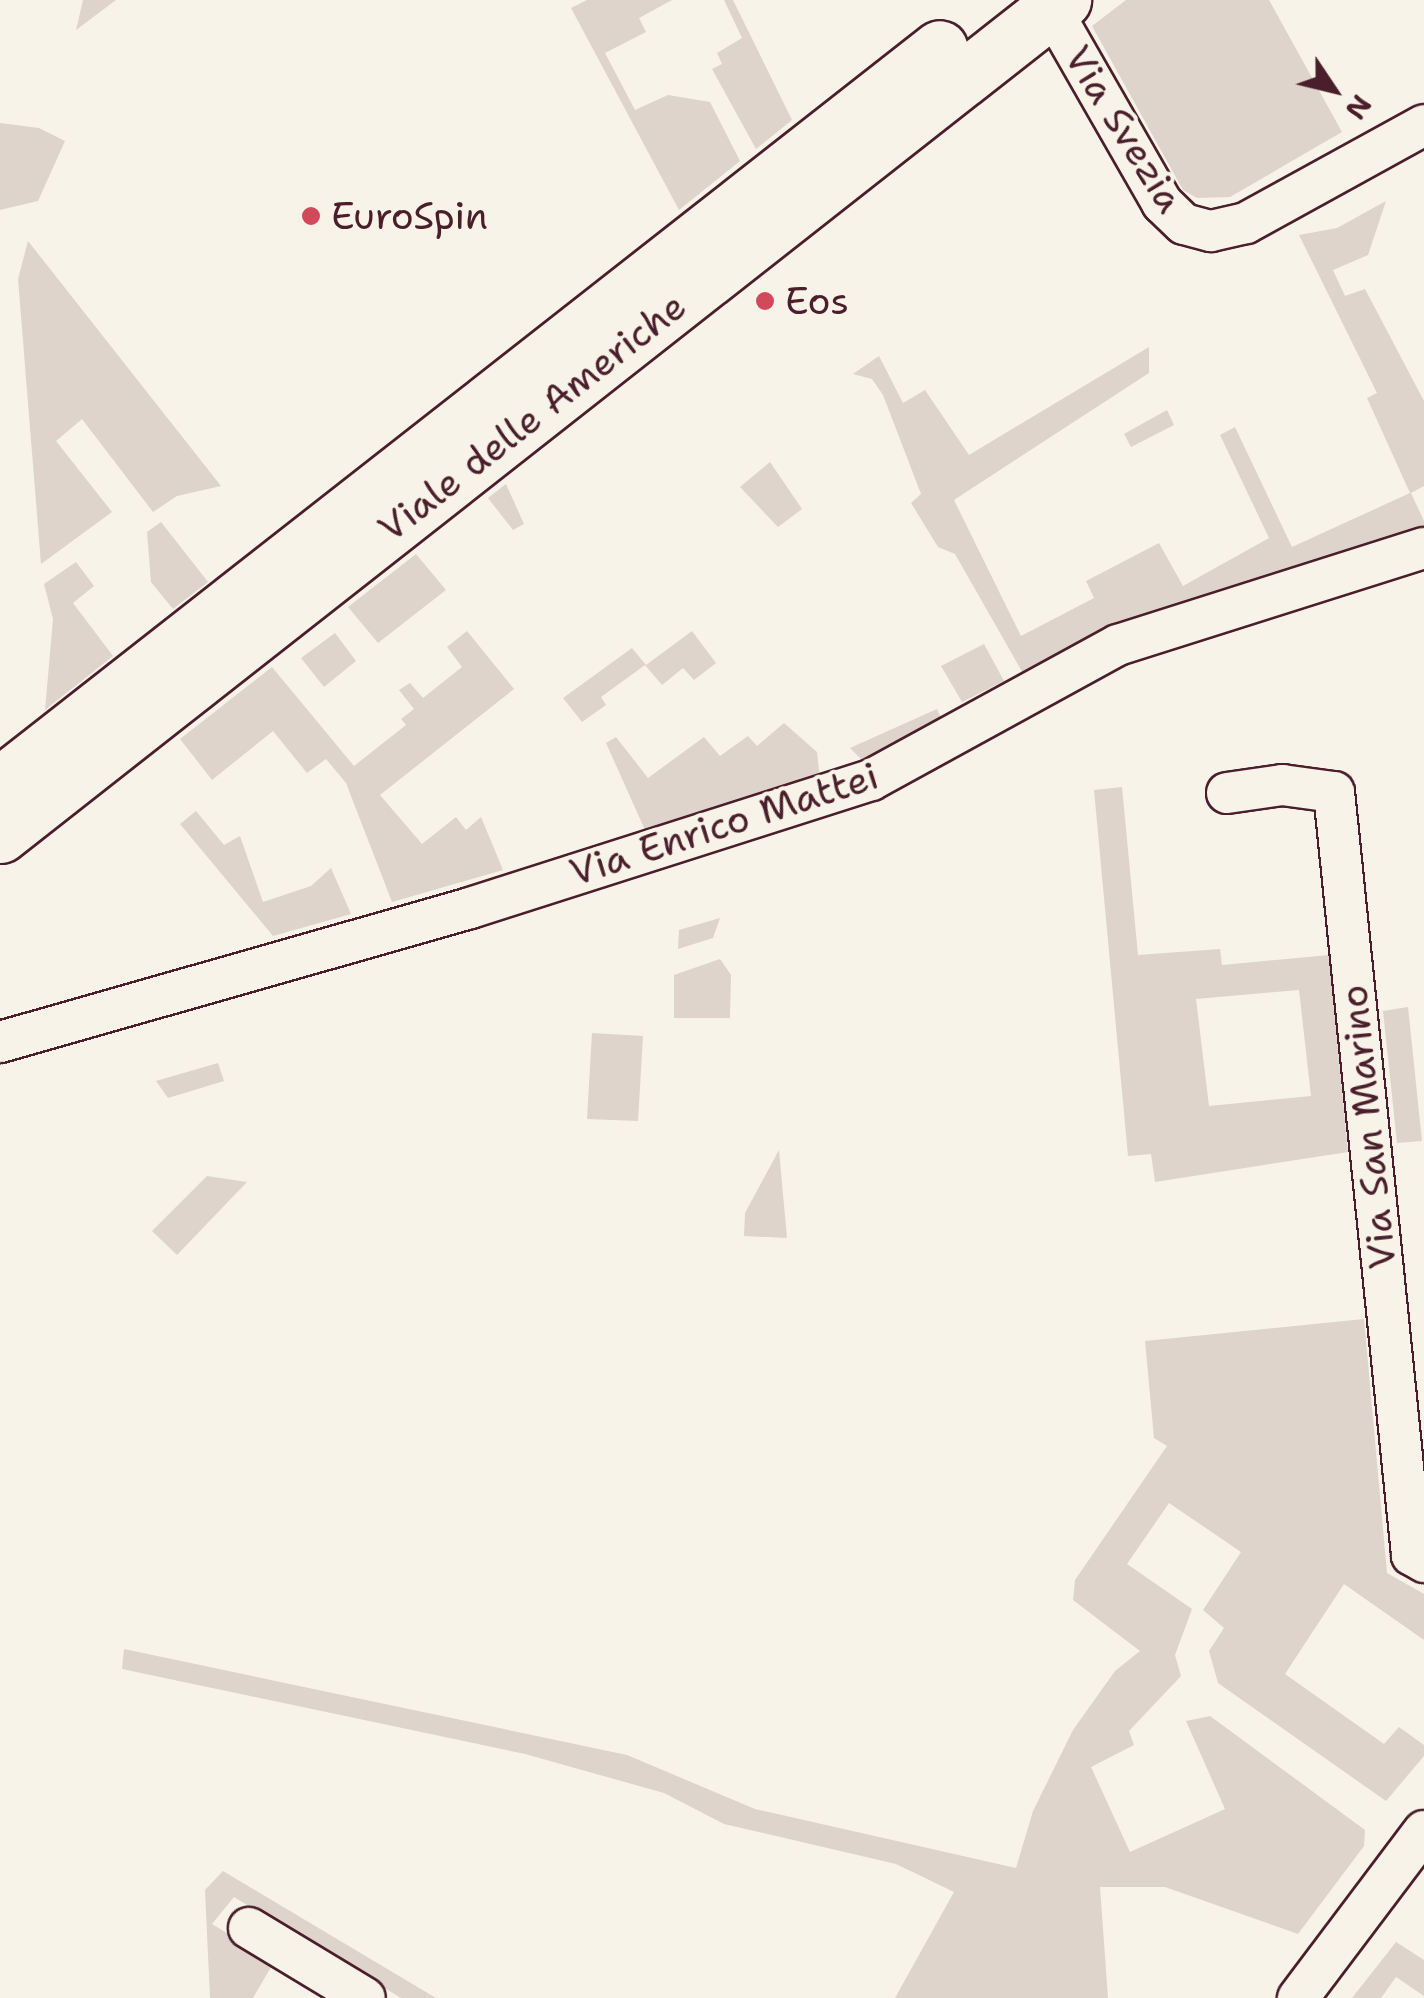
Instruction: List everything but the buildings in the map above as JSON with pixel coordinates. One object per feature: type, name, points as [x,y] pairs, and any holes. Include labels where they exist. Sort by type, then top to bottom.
[{"type":"main road","name":"Viale delle Americhe","points":[[0,785],[1039,3]]},
{"type":"main road","name":"Viale delle Americhe","points":[[0,835],[1039,3]]},
{"type":"street","name":"Via Svezia","points":[[1039,3],[1162,203],[1184,224],[1210,231],[1246,223],[1424,125]]},
{"type":"street","name":"Via Enrico Mattei","points":[[0,1042],[470,908],[871,780],[1118,645],[1424,548]]},
{"type":"street","name":"Via San Marino","points":[[1228,793],[1282,785],[1334,792],[1412,1555],[1424,1562]]},
{"type":"street","points":[[1298,1998],[1365,1917],[1424,1831]]},
{"type":"street","points":[[249,1928],[366,1998]]},
{"type":"shaded area","points":[[83,0],[116,0],[76,30]]},
{"type":"shaded area","points":[[587,0],[672,0],[639,18],[646,32],[605,53],[635,110],[668,95],[710,102],[740,161],[679,210],[571,8]]},
{"type":"shaded area","points":[[724,0],[733,0],[792,120],[756,149],[712,69],[722,64],[717,53],[742,38]]},
{"type":"shaded area","points":[[1126,0],[1269,0],[1342,132],[1230,197],[1197,198],[1183,190],[1092,26]]},
{"type":"shaded area","points":[[0,123],[39,128],[65,141],[38,201],[0,210]]},
{"type":"shaded area","points":[[1386,201],[1368,255],[1333,270],[1345,296],[1365,289],[1424,401],[1424,486],[1411,493],[1424,521],[1424,539],[1028,682],[955,554],[938,547],[911,503],[921,494],[883,395],[872,379],[853,374],[879,356],[903,403],[925,390],[969,455],[1149,347],[1149,373],[954,500],[1021,636],[1094,598],[1086,581],[1159,543],[1183,586],[1269,538],[1220,435],[1235,427],[1292,547],[1410,493],[1367,398],[1377,393],[1299,235],[1337,228]]},
{"type":"shaded area","points":[[28,241],[221,486],[177,496],[153,512],[82,419],[56,441],[112,512],[41,564],[18,279]]},
{"type":"shaded area","points":[[1167,410],[1174,425],[1131,447],[1124,434]]},
{"type":"shaded area","points":[[770,462],[802,509],[778,527],[740,487]]},
{"type":"shaded area","points":[[506,484],[524,524],[513,530],[488,498]]},
{"type":"shaded area","points":[[161,522],[208,582],[173,609],[151,582],[147,532]]},
{"type":"shaded area","points":[[416,554],[446,590],[378,643],[348,607]]},
{"type":"shaded area","points":[[76,562],[94,586],[73,603],[113,656],[45,710],[53,619],[44,584]]},
{"type":"shaded area","points":[[467,631],[514,689],[380,795],[422,844],[456,817],[466,830],[481,817],[503,870],[392,902],[346,783],[326,759],[307,773],[273,731],[212,780],[180,739],[272,667],[354,766],[406,725],[401,719],[414,709],[399,690],[410,683],[423,698],[462,667],[447,647]]},
{"type":"shaded area","points":[[692,631],[716,663],[694,680],[683,668],[662,685],[645,665],[601,697],[606,705],[582,722],[563,698],[632,648],[646,665]]},
{"type":"shaded area","points":[[335,633],[356,661],[324,687],[301,658]]},
{"type":"shaded area","points":[[984,644],[1004,681],[962,702],[941,666]]},
{"type":"shaded area","points":[[937,709],[945,727],[868,766],[850,748]]},
{"type":"shaded area","points":[[784,723],[817,752],[820,779],[645,830],[606,743],[616,737],[648,778],[704,737],[720,756],[748,736],[757,746]]},
{"type":"shaded area","points":[[1122,787],[1138,955],[1220,949],[1222,965],[1329,955],[1348,1152],[1155,1182],[1151,1154],[1128,1156],[1094,790]],"holes":[[[1299,990],[1311,1096],[1209,1106],[1196,999]]]},
{"type":"shaded area","points":[[196,811],[224,845],[240,836],[263,902],[311,886],[331,868],[351,914],[273,936],[180,824]]},
{"type":"shaded area","points":[[720,918],[713,938],[678,949],[679,930]]},
{"type":"shaded area","points":[[720,959],[731,975],[730,1018],[674,1018],[674,975]]},
{"type":"shaded area","points":[[1408,1007],[1422,1141],[1397,1143],[1383,1011]]},
{"type":"shaded area","points":[[592,1033],[643,1036],[638,1121],[587,1119]]},
{"type":"shaded area","points":[[218,1063],[224,1081],[168,1098],[156,1081]]},
{"type":"shaded area","points":[[779,1150],[787,1238],[744,1236],[745,1213]]},
{"type":"shaded area","points":[[207,1176],[247,1182],[177,1255],[152,1231]]},
{"type":"shaded area","points":[[1364,1319],[1387,1573],[1424,1594],[1424,1640],[1344,1584],[1285,1674],[1384,1744],[1399,1727],[1424,1745],[1424,1756],[1386,1801],[1218,1683],[1209,1651],[1224,1628],[1203,1610],[1241,1552],[1169,1503],[1127,1564],[1192,1609],[1175,1655],[1181,1676],[1129,1731],[1134,1745],[1091,1767],[1130,1852],[1225,1809],[1186,1721],[1210,1716],[1365,1830],[1364,1846],[1298,1934],[1165,1887],[1100,1887],[1108,1998],[895,1998],[954,1892],[896,1864],[724,1824],[664,1793],[525,1754],[122,1669],[124,1649],[627,1755],[755,1809],[1016,1868],[1033,1811],[1073,1730],[1115,1671],[1140,1651],[1073,1600],[1075,1580],[1167,1446],[1154,1438],[1145,1341]]},
{"type":"shaded area","points":[[223,1871],[436,1998],[401,1998],[234,1897],[212,1924],[274,1962],[253,1998],[210,1998],[205,1890]]},
{"type":"shaded area","points":[[1396,1942],[1424,1960],[1424,1996],[1396,1977],[1381,1998],[1352,1998]]},
{"type":"place","name":"EuroSpin","points":[[311,216]]},
{"type":"place","name":"Eos","points":[[765,301]]}]
